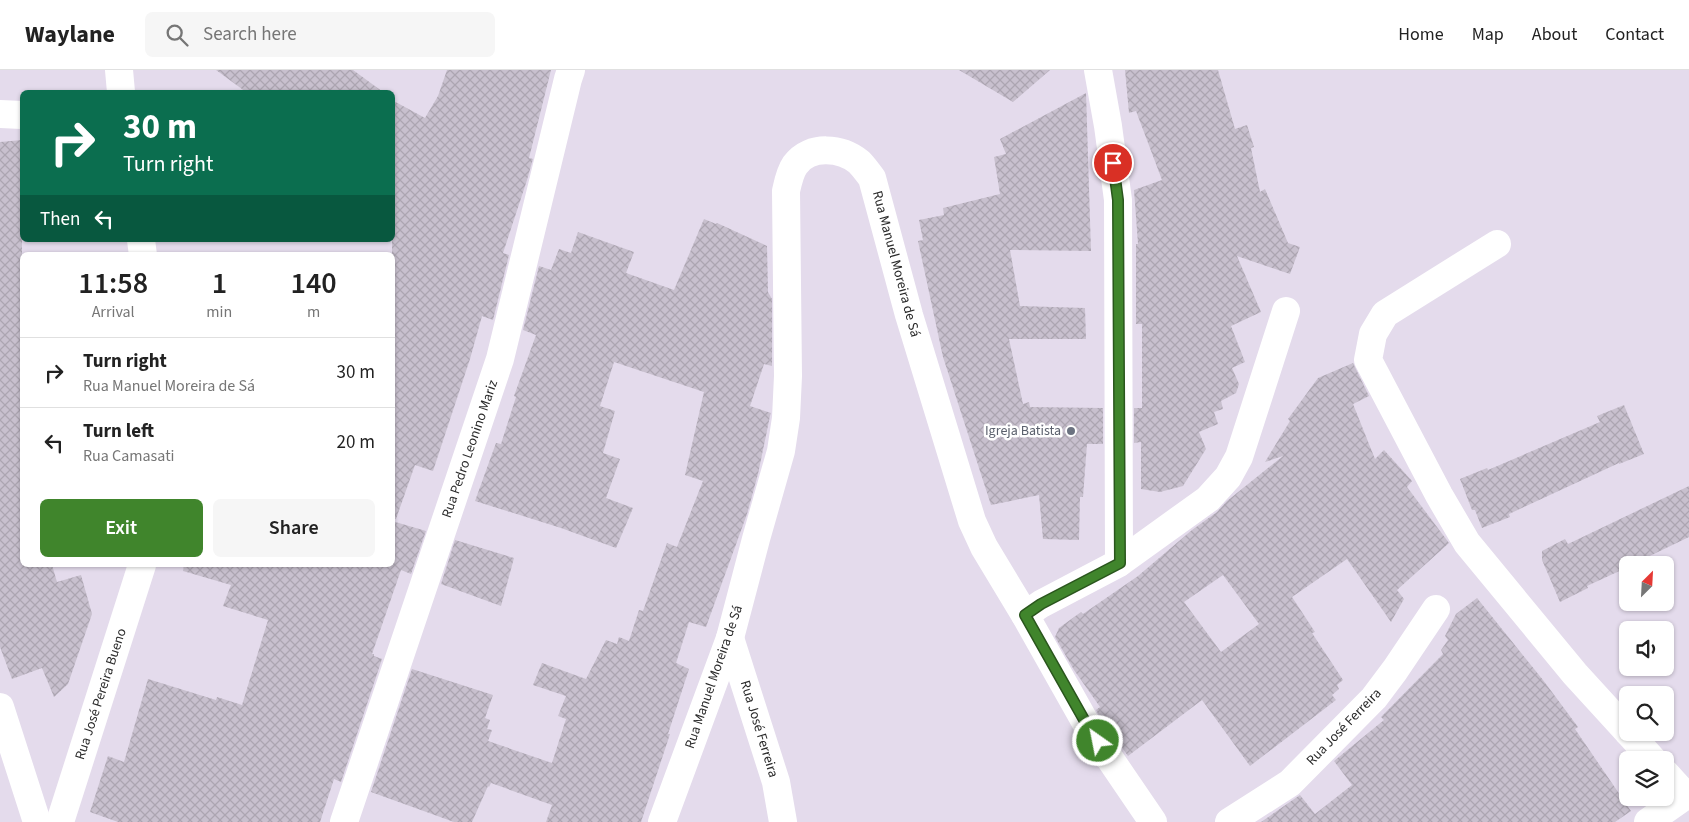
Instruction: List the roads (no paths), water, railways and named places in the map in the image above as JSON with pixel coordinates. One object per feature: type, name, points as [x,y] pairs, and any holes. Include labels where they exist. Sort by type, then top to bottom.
[{"type":"street","points":[[119,70],[121,90]]},
{"type":"street","name":"Rua Pedro Leonino Mariz","points":[[344,822],[500,359],[571,70]]},
{"type":"street","points":[[1098,70],[1118,200],[1120,563]]},
{"type":"street","points":[[0,114],[20,115]]},
{"type":"street","name":"Rua Manuel Moreira de Sá","points":[[662,822],[730,638],[781,452],[786,418],[788,376],[786,191],[789,177],[795,164],[805,155],[820,150],[840,152],[852,157],[860,163],[872,178],[910,315],[972,521],[984,547],[1087,725],[1153,822]]},
{"type":"street","points":[[1497,244],[1385,314],[1373,334],[1368,360],[1439,495],[1468,543],[1575,674],[1619,722]]},
{"type":"street","points":[[1025,615],[1041,604],[1120,563],[1208,499],[1228,477],[1239,457],[1286,311]]},
{"type":"street","name":"Rua José Pereira Bueno","points":[[60,822],[141,567]]},
{"type":"street","name":"Rua José Ferreira","points":[[1229,822],[1290,782],[1374,698],[1436,609]]},
{"type":"street","name":"Rua José Ferreira","points":[[730,638],[776,782],[783,822]]},
{"type":"street","points":[[0,707],[37,822]]},
{"type":"street","points":[[1636,741],[1645,751]]},
{"type":"street","points":[[1652,821],[1687,794],[1674,782]]},
{"type":"place","name":"Igreja Batista","points":[[1071,431]]}]
